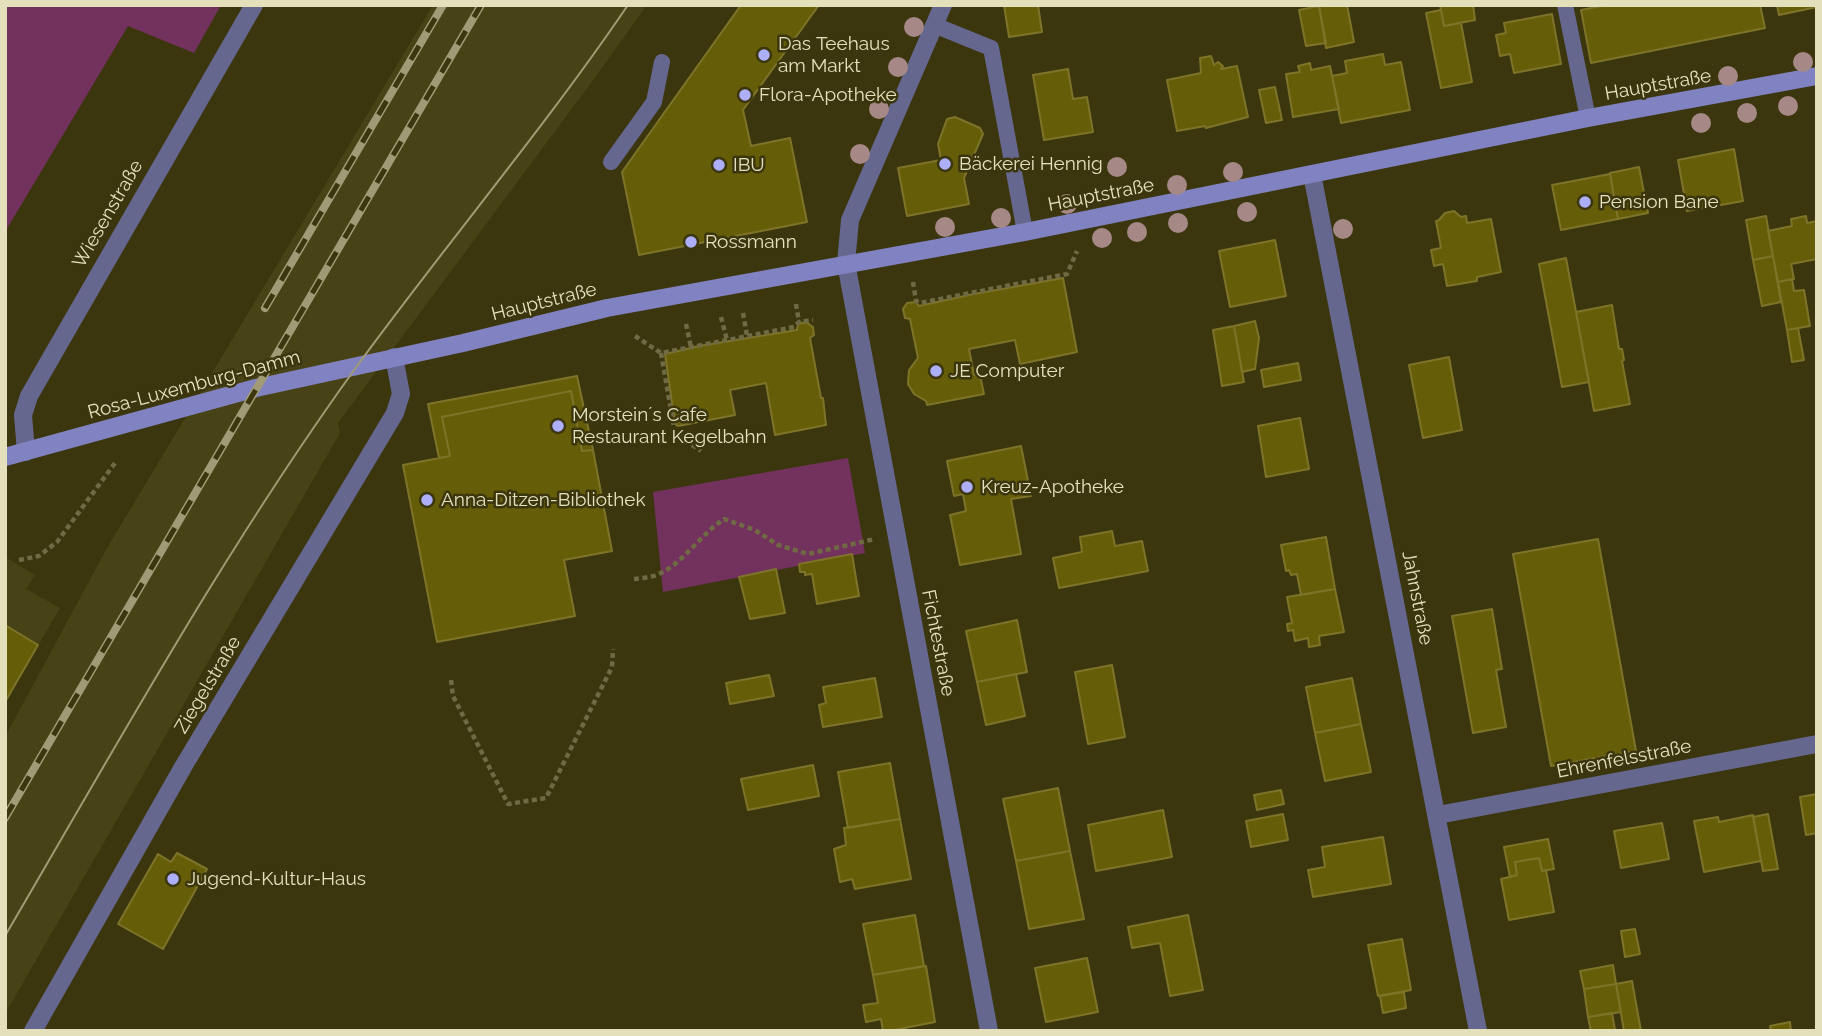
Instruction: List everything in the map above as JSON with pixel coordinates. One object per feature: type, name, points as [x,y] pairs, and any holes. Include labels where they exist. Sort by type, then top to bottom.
[{"type":"main road","name":"Hauptstraße","points":[[394,357],[607,308],[1025,232],[1588,118],[1817,76]]},
{"type":"main road","name":"Rosa-Luxemburg-Damm","points":[[5,457],[256,388],[394,357]]},
{"type":"street","name":"Wiesenstraße","points":[[26,452],[23,415],[34,387],[254,5]]},
{"type":"street","name":"Fichtestraße","points":[[943,5],[850,220],[846,263],[989,1031]]},
{"type":"street","name":"Jahnstraße","points":[[1312,174],[1478,1031]]},
{"type":"street","name":"Ziegelstraße","points":[[33,1031],[183,767],[395,413],[401,394],[394,357]]},
{"type":"street","name":"Ehrenfelsstraße","points":[[1438,815],[1817,744]]},
{"type":"lane","points":[[1565,5],[1588,118]]},
{"type":"lane","points":[[934,25],[991,48],[1025,232]]},
{"type":"lane","points":[[611,162],[654,102],[662,62]]},
{"type":"path","points":[[913,282],[916,301],[920,303],[1067,274],[1077,251]]},
{"type":"path","points":[[796,304],[799,322]]},
{"type":"path","points":[[743,313],[747,336]]},
{"type":"path","points":[[721,317],[727,340]]},
{"type":"path","points":[[635,336],[661,353],[794,327],[799,322],[813,320]]},
{"type":"path","points":[[687,324],[691,347]]},
{"type":"path","points":[[661,353],[675,433],[701,451]]},
{"type":"path","points":[[19,560],[39,556],[57,542],[115,463]]},
{"type":"path","points":[[634,579],[660,575],[676,563],[708,530],[724,519],[755,530],[778,545],[808,554],[863,540],[896,536]]},
{"type":"path","points":[[452,680],[453,696],[508,804],[546,798],[612,667],[613,649]]},
{"type":"shaded area","points":[[5,5],[221,5],[194,53],[128,26],[5,232]]},
{"type":"shaded area","points":[[433,5],[647,5],[338,423],[340,433],[5,1014],[5,737],[107,548]]},
{"type":"shaded area","points":[[848,458],[865,553],[663,592],[653,492]]},
{"type":"shaded area","points":[[5,557],[35,575],[26,589],[60,608],[5,702]]},
{"type":"building","points":[[741,5],[819,5],[743,110],[751,146],[790,138],[807,222],[639,255],[622,172]]},
{"type":"building","points":[[1004,5],[1038,5],[1042,32],[1009,37]]},
{"type":"building","points":[[1347,5],[1354,42],[1326,48],[1319,6]]},
{"type":"building","points":[[1440,5],[1473,5],[1475,20],[1444,26]]},
{"type":"building","points":[[1606,5],[1760,5],[1765,28],[1591,63],[1581,10]]},
{"type":"building","points":[[1777,5],[1817,5],[1817,7],[1779,15]]},
{"type":"building","points":[[1319,6],[1326,43],[1306,46],[1299,10]]},
{"type":"building","points":[[1441,10],[1444,26],[1461,23],[1472,82],[1441,88],[1426,13]]},
{"type":"building","points":[[1552,14],[1561,64],[1514,73],[1510,54],[1500,56],[1496,35],[1506,33],[1504,23]]},
{"type":"building","points":[[1383,54],[1385,65],[1401,62],[1410,110],[1341,123],[1332,76],[1347,73],[1345,61]]},
{"type":"building","points":[[1211,56],[1214,65],[1218,62],[1223,66],[1221,69],[1237,66],[1248,117],[1206,128],[1177,131],[1167,80],[1201,73],[1200,58]]},
{"type":"building","points":[[1310,63],[1311,70],[1330,66],[1339,109],[1293,117],[1286,74],[1300,72],[1298,66]]},
{"type":"building","points":[[1068,69],[1073,99],[1087,97],[1093,132],[1044,140],[1033,75]]},
{"type":"building","points":[[1275,87],[1282,120],[1266,123],[1259,90]]},
{"type":"building","name":"Bäckerei Hennig","points":[[955,117],[980,128],[983,134],[964,178],[969,204],[907,216],[898,168],[941,160],[938,144],[947,119]]},
{"type":"building","points":[[1734,149],[1743,201],[1687,211],[1678,160]]},
{"type":"building","points":[[1639,167],[1648,213],[1618,219],[1610,173]]},
{"type":"building","name":"Pension Bane","points":[[1610,174],[1618,219],[1561,230],[1552,185]]},
{"type":"building","points":[[1454,211],[1461,217],[1466,216],[1467,223],[1491,219],[1501,272],[1477,277],[1477,281],[1447,286],[1443,264],[1434,266],[1431,250],[1441,248],[1436,221],[1445,213]]},
{"type":"building","points":[[1766,216],[1773,256],[1753,260],[1746,220]]},
{"type":"building","points":[[1806,216],[1807,223],[1817,221],[1817,259],[1791,264],[1794,279],[1778,282],[1768,231],[1792,226],[1791,219]]},
{"type":"building","points":[[1275,240],[1286,296],[1230,307],[1219,251]]},
{"type":"building","points":[[1773,256],[1781,302],[1762,306],[1753,260]]},
{"type":"building","points":[[1566,258],[1589,382],[1562,387],[1539,264]]},
{"type":"building","points":[[1063,278],[1077,352],[1020,364],[1015,340],[969,349],[974,375],[980,375],[984,394],[927,405],[926,401],[914,394],[908,384],[909,370],[918,358],[910,319],[905,318],[903,309],[907,303],[916,302],[919,306]]},
{"type":"building","points":[[1792,279],[1794,291],[1804,290],[1810,326],[1787,330],[1778,282]]},
{"type":"building","points":[[1612,305],[1630,404],[1594,411],[1576,312]]},
{"type":"building","points":[[1255,321],[1259,338],[1255,369],[1242,372],[1234,326]]},
{"type":"building","points":[[806,322],[813,327],[814,335],[810,338],[826,425],[775,435],[766,383],[730,390],[735,415],[678,426],[675,424],[665,354],[797,330],[798,324]]},
{"type":"building","points":[[1234,326],[1244,382],[1222,386],[1213,330]]},
{"type":"building","points":[[1798,328],[1804,360],[1792,362],[1787,330]]},
{"type":"building","points":[[1449,357],[1462,430],[1423,438],[1409,365]]},
{"type":"building","points":[[1298,363],[1301,380],[1264,387],[1261,370]]},
{"type":"building","points":[[577,376],[593,450],[582,451],[571,391],[442,417],[450,456],[439,458],[428,404]]},
{"type":"building","points":[[571,391],[582,451],[593,450],[612,551],[564,560],[575,616],[437,642],[403,465],[450,456],[442,417]]},
{"type":"building","points":[[1300,418],[1309,469],[1266,477],[1258,426]]},
{"type":"building","points":[[1021,446],[1031,496],[1011,499],[1021,554],[960,565],[950,515],[966,511],[963,494],[954,496],[947,461]]},
{"type":"building","points":[[1112,531],[1115,546],[1142,541],[1148,571],[1059,588],[1053,558],[1082,552],[1080,537]]},
{"type":"building","points":[[1326,537],[1335,589],[1301,595],[1297,574],[1291,575],[1289,570],[1286,571],[1281,545]]},
{"type":"building","points":[[1598,539],[1636,751],[1551,766],[1513,554]]},
{"type":"building","points":[[852,554],[859,596],[817,604],[812,574],[805,575],[805,572],[800,572],[799,564]]},
{"type":"building","points":[[776,569],[785,613],[750,619],[739,577]]},
{"type":"building","points":[[1335,589],[1344,632],[1319,636],[1320,645],[1309,647],[1308,638],[1295,641],[1293,630],[1288,631],[1287,624],[1292,623],[1287,597]]},
{"type":"building","points":[[1492,609],[1502,669],[1496,670],[1506,727],[1473,733],[1452,616]]},
{"type":"building","points":[[1017,620],[1027,672],[977,682],[966,631]]},
{"type":"building","points":[[5,625],[38,645],[5,702]]},
{"type":"building","points":[[1112,665],[1125,737],[1088,744],[1075,672]]},
{"type":"building","points":[[1016,674],[1025,716],[986,725],[977,682]]},
{"type":"building","points":[[769,675],[774,696],[730,704],[726,683]]},
{"type":"building","points":[[875,678],[882,717],[823,727],[819,705],[826,703],[823,687]]},
{"type":"building","points":[[1352,678],[1361,724],[1315,733],[1306,687]]},
{"type":"building","points":[[1361,724],[1371,772],[1325,781],[1315,733]]},
{"type":"building","points":[[890,763],[900,819],[848,828],[838,772]]},
{"type":"building","points":[[813,765],[819,796],[748,810],[741,779]]},
{"type":"building","points":[[1058,788],[1070,851],[1016,861],[1003,799]]},
{"type":"building","points":[[1281,790],[1284,804],[1257,810],[1254,795]]},
{"type":"building","points":[[1817,794],[1817,833],[1806,835],[1800,797]]},
{"type":"building","points":[[1163,810],[1172,857],[1096,871],[1088,825]]},
{"type":"building","points":[[1283,814],[1288,840],[1251,847],[1246,821]]},
{"type":"building","points":[[1768,814],[1778,869],[1763,871],[1753,817]]},
{"type":"building","points":[[1753,815],[1761,861],[1704,872],[1694,821],[1718,817],[1719,822]]},
{"type":"building","points":[[900,819],[911,879],[855,889],[852,879],[840,882],[834,849],[846,845],[844,828]]},
{"type":"building","points":[[1662,823],[1669,859],[1621,868],[1614,831]]},
{"type":"building","points":[[1383,837],[1391,884],[1313,897],[1308,870],[1325,867],[1322,847]]},
{"type":"building","points":[[1548,839],[1554,869],[1542,871],[1539,858],[1515,862],[1517,875],[1510,877],[1504,847]]},
{"type":"building","points":[[1070,851],[1084,919],[1029,929],[1016,861]]},
{"type":"building","points":[[177,853],[207,869],[163,949],[118,924],[158,854],[171,862]]},
{"type":"building","points":[[1539,858],[1542,871],[1546,870],[1554,912],[1509,920],[1501,879],[1517,875],[1515,862]]},
{"type":"building","points":[[915,915],[924,966],[873,975],[863,924]]},
{"type":"building","points":[[1188,915],[1203,990],[1170,996],[1160,943],[1132,948],[1128,927]]},
{"type":"building","points":[[1635,929],[1640,954],[1625,957],[1621,931]]},
{"type":"building","points":[[1402,939],[1411,990],[1378,996],[1368,945]]},
{"type":"building","points":[[1087,958],[1098,1012],[1046,1022],[1035,968]]},
{"type":"building","points":[[1613,965],[1616,984],[1584,989],[1580,971]]},
{"type":"building","points":[[926,966],[935,1022],[883,1031],[881,1019],[866,1022],[863,1005],[878,1003],[873,975]]},
{"type":"building","points":[[1632,981],[1641,1031],[1624,1031],[1616,984]]},
{"type":"building","points":[[1616,984],[1621,1012],[1588,1017],[1584,989]]},
{"type":"building","points":[[1404,992],[1406,1008],[1383,1013],[1380,996]]},
{"type":"building","points":[[1612,1013],[1615,1030],[1591,1031],[1588,1017]]},
{"type":"building","points":[[1790,1022],[1791,1031],[1771,1031],[1770,1026]]},
{"type":"tram line","points":[[5,936],[174,646],[309,435],[357,366],[562,97],[628,5]]},
{"type":"railway","points":[[265,308],[443,5]]},
{"type":"railway","points":[[5,818],[481,5]]},
{"type":"place","name":"Das Teehaus am Markt","points":[[764,55]]},
{"type":"place","name":"Flora-Apotheke","points":[[745,95]]},
{"type":"place","name":"Bäckerei Hennig","points":[[945,164]]},
{"type":"place","name":"IBU","points":[[719,165]]},
{"type":"place","name":"Pension Bane","points":[[1585,202]]},
{"type":"place","name":"Rossmann","points":[[691,242]]},
{"type":"place","name":"JE Computer","points":[[936,371]]},
{"type":"place","name":"Morstein´s Cafe Restaurant Kegelbahn","points":[[558,426]]},
{"type":"place","name":"Kreuz-Apotheke","points":[[967,487]]},
{"type":"place","name":"Anna-Ditzen-Bibliothek","points":[[427,500]]},
{"type":"place","name":"Jugend-Kultur-Haus","points":[[173,879]]}]
